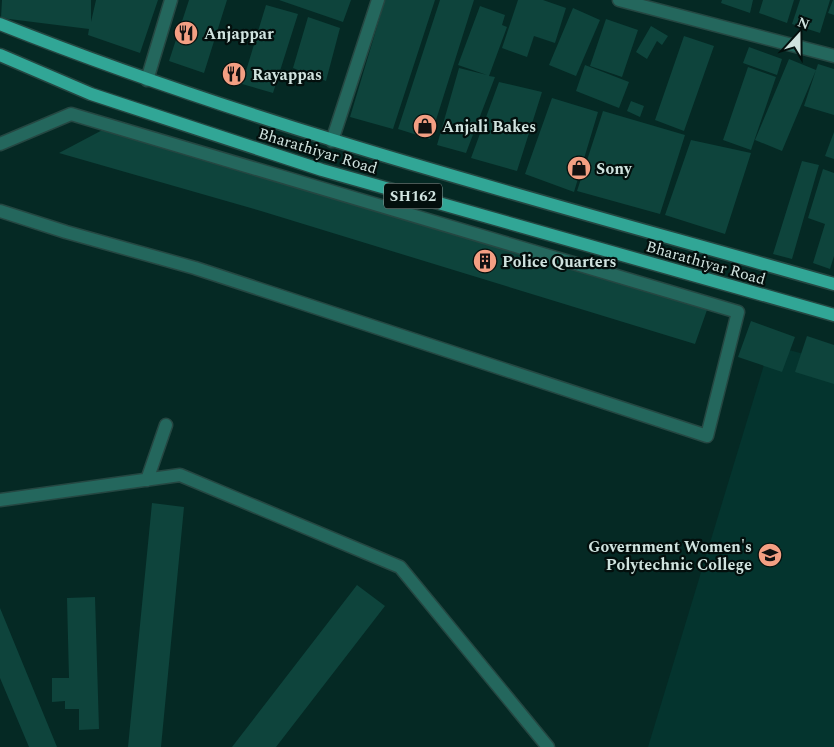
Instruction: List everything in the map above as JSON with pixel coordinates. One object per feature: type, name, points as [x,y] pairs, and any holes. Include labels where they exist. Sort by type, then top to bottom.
[{"type":"main road","name":"Bharathiyar Road","points":[[0,24],[104,66],[332,141],[834,284]]},
{"type":"main road","name":"Bharathiyar Road","points":[[0,55],[91,94],[322,170],[834,315]]},
{"type":"street","points":[[147,80],[171,0]]},
{"type":"street","points":[[332,141],[378,0]]},
{"type":"street","points":[[619,0],[834,56]]},
{"type":"street","points":[[0,144],[71,114],[738,312],[707,436],[195,268],[66,232],[0,211]]},
{"type":"street","points":[[148,480],[166,426]]},
{"type":"street","points":[[0,500],[180,475],[400,567],[548,747]]},
{"type":"shaded area","name":"Government Women's Polytechnic College","points":[[770,345],[834,362],[834,747],[648,747]]},
{"type":"building","points":[[2,0],[91,0],[91,22],[96,0],[158,0],[140,53],[88,35],[89,29],[1,18]]},
{"type":"building","points":[[189,0],[227,0],[204,73],[169,61]]},
{"type":"building","points":[[279,0],[351,0],[343,22]]},
{"type":"building","points":[[385,0],[435,0],[393,129],[350,117]]},
{"type":"building","points":[[440,0],[474,0],[430,139],[398,129]]},
{"type":"building","points":[[518,0],[543,0],[566,8],[555,43],[534,36],[527,57],[502,48]]},
{"type":"building","points":[[722,0],[753,0],[750,13],[721,3]]},
{"type":"building","points":[[763,0],[794,0],[787,23],[759,13]]},
{"type":"building","points":[[800,0],[830,0],[820,33],[792,24]]},
{"type":"building","points":[[834,0],[834,15],[828,13]]},
{"type":"building","points":[[266,5],[298,14],[273,93],[242,84]]},
{"type":"building","points":[[480,6],[505,15],[502,25],[507,27],[489,76],[495,77],[466,153],[437,145],[459,68],[487,75],[458,65]]},
{"type":"building","points":[[573,8],[600,20],[576,76],[549,65]]},
{"type":"building","points":[[308,17],[340,28],[326,81],[293,68]]},
{"type":"building","points":[[606,19],[638,30],[622,77],[590,66]]},
{"type":"building","points":[[651,26],[668,36],[662,45],[657,41],[647,59],[636,52]]},
{"type":"building","points":[[684,36],[714,46],[684,131],[655,120]]},
{"type":"building","points":[[749,47],[782,59],[777,75],[743,63]]},
{"type":"building","points":[[789,59],[816,70],[782,151],[755,140]]},
{"type":"building","points":[[818,64],[834,69],[834,115],[804,106]]},
{"type":"building","points":[[585,65],[629,82],[619,108],[576,91]]},
{"type":"building","points":[[748,67],[776,77],[751,150],[723,140]]},
{"type":"building","points":[[499,82],[542,92],[517,171],[471,158]]},
{"type":"building","points":[[552,98],[598,112],[574,192],[525,174]]},
{"type":"building","points":[[631,101],[644,106],[640,117],[627,111]]},
{"type":"building","points":[[603,111],[685,135],[660,214],[577,191]]},
{"type":"building","name":"Police Quarters","points":[[110,126],[707,310],[695,344],[261,211],[59,153]]},
{"type":"building","points":[[834,132],[834,159],[825,156]]},
{"type":"building","points":[[691,140],[751,153],[725,234],[665,215]]},
{"type":"building","points":[[802,161],[819,165],[792,259],[773,254]]},
{"type":"building","points":[[823,169],[834,173],[834,256],[830,269],[813,263],[825,224],[808,218]]},
{"type":"building","points":[[751,321],[795,337],[782,372],[738,357]]},
{"type":"building","points":[[807,336],[834,345],[834,384],[795,372]]},
{"type":"building","points":[[152,503],[184,507],[161,747],[128,747]]},
{"type":"building","points":[[357,585],[385,606],[276,747],[232,747]]},
{"type":"building","points":[[95,597],[99,729],[79,730],[79,709],[65,709],[65,701],[52,702],[52,678],[69,678],[67,598]]},
{"type":"building","points":[[0,608],[57,747],[29,747],[0,678]]},
{"type":"place","name":"Anjappar","points":[[186,33]]},
{"type":"place","name":"Rayappas","points":[[234,74]]},
{"type":"place","name":"Anjali Bakes","points":[[425,126]]},
{"type":"place","name":"Sony","points":[[579,168]]},
{"type":"place","name":"Police Quarters","points":[[485,261]]},
{"type":"place","name":"Government Women's Polytechnic College","points":[[770,555]]}]
